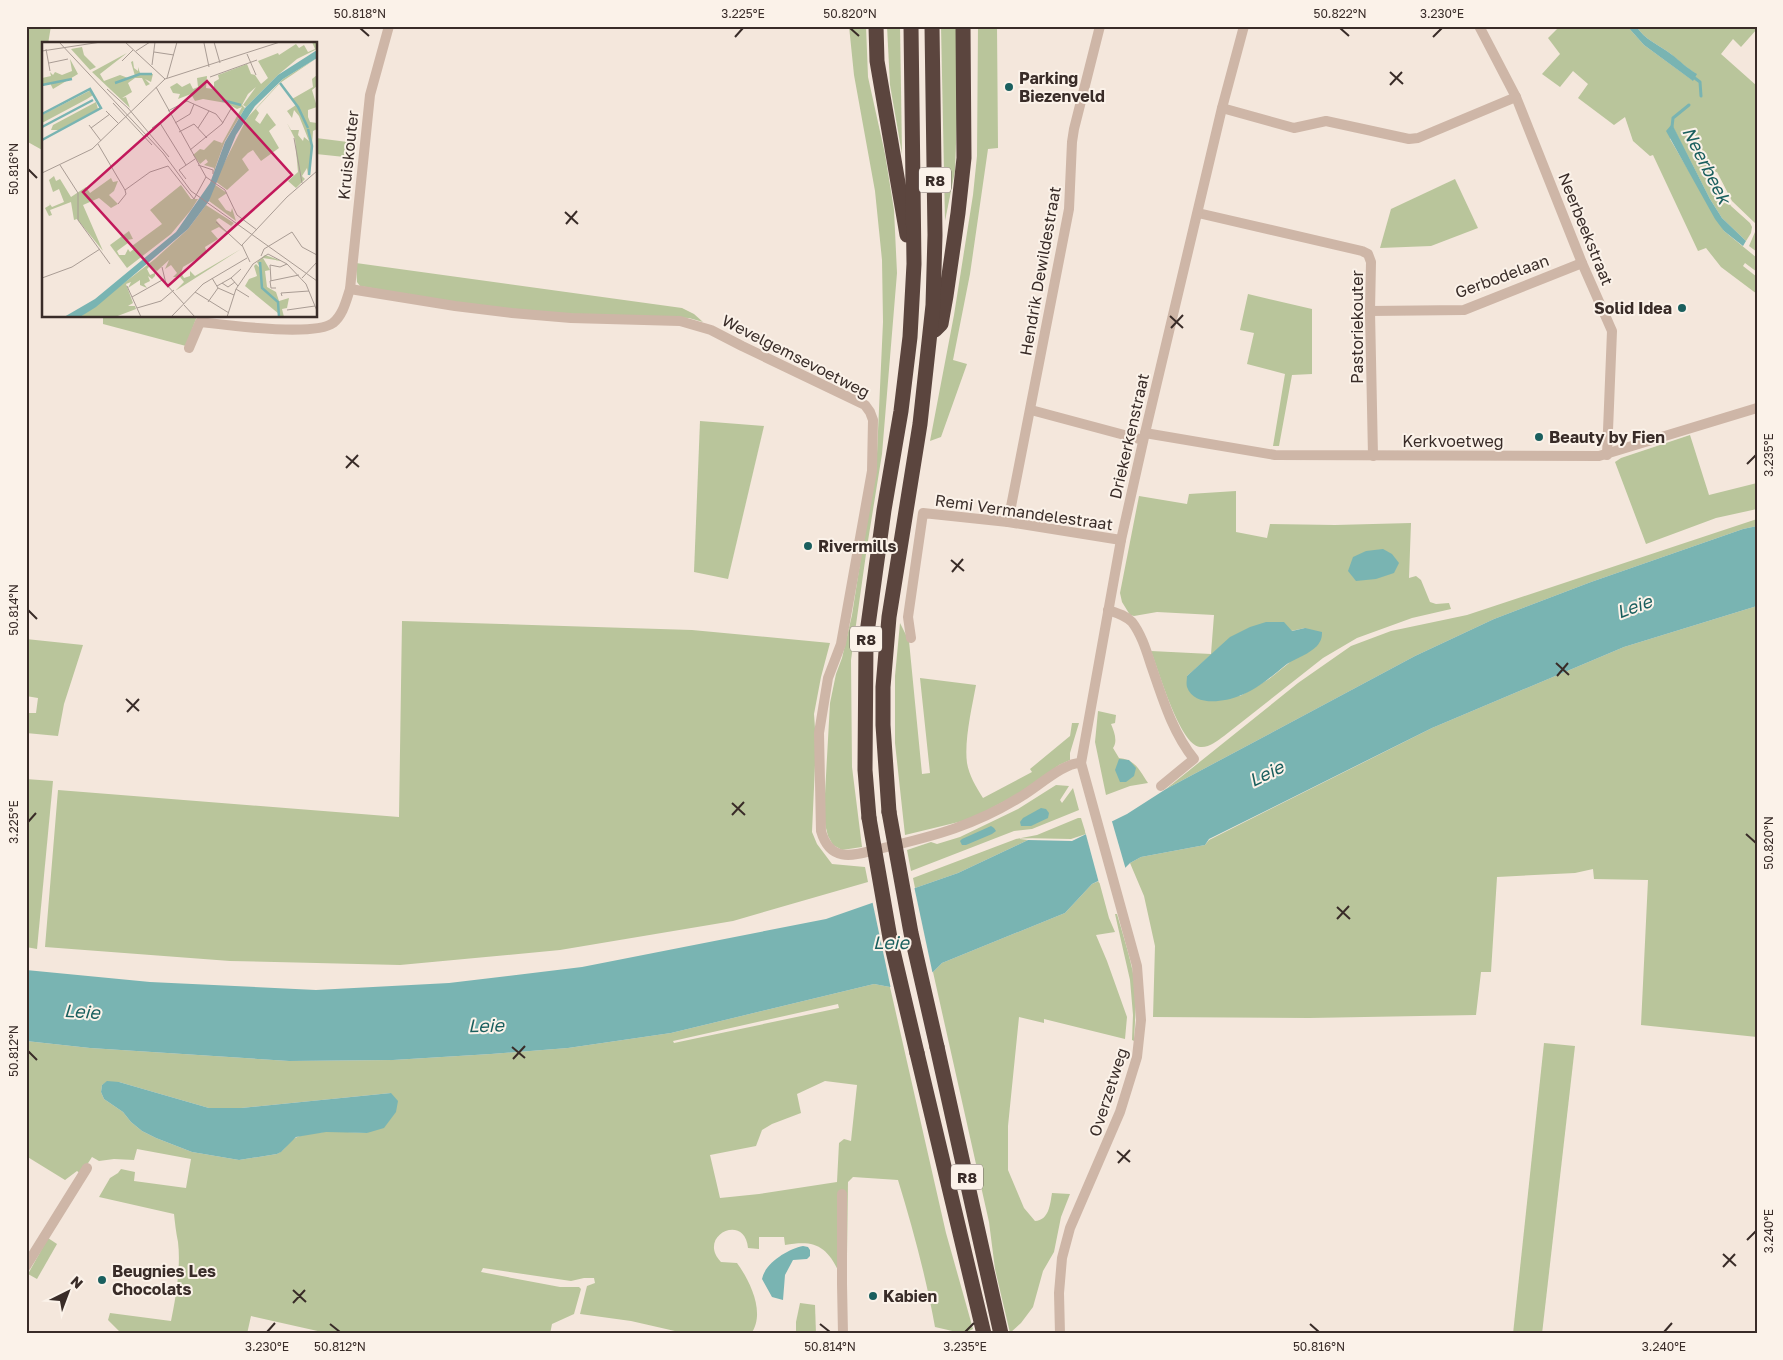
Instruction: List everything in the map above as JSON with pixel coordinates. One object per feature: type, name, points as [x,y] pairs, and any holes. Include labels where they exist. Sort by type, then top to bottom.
[{"type":"highway","points":[[876,26],[877,61],[905,226],[914,264]]},
{"type":"highway","name":"R8","points":[[911,26],[914,264],[910,337],[901,411],[866,640],[864,770],[869,818],[890,938],[984,1334]]},
{"type":"highway","name":"R8","points":[[932,26],[935,235],[933,305],[920,424],[888,616],[883,687],[883,725],[889,812],[911,933],[1001,1334]]},
{"type":"highway","points":[[930,334],[941,324],[958,213],[964,158],[963,26]]},
{"type":"street","name":"Kruiskouter","points":[[189,348],[200,322],[275,329],[311,329],[327,327],[334,322],[345,307],[350,289],[370,95],[389,26]]},
{"type":"street","name":"Hendrik Dewildestraat","points":[[1008,522],[1069,210],[1072,142],[1100,26]]},
{"type":"street","name":"Driekerkenstraat","points":[[1108,855],[1081,763],[1121,540],[1222,108],[1244,26]]},
{"type":"street","name":"Neerbeekstraat","points":[[1479,26],[1516,98],[1582,263],[1612,331],[1607,455]]},
{"type":"street","points":[[1222,108],[1294,128],[1326,121],[1409,139],[1418,138],[1516,98]]},
{"type":"street","name":"Pastoriekouter","points":[[1198,213],[1362,251],[1368,254],[1371,262],[1370,311],[1373,456]]},
{"type":"street","name":"Gerbodelaan","points":[[1370,311],[1464,310],[1582,263]]},
{"type":"street","name":"Wevelgemsevoetweg","points":[[350,289],[512,313],[571,318],[680,321],[711,330],[865,405],[873,420],[872,471],[842,644],[828,678],[819,733],[821,831],[824,841],[831,851],[843,855],[858,855],[934,836],[963,826],[1021,797],[1070,765],[1081,763]]},
{"type":"street","name":"Kerkvoetweg","points":[[1030,410],[1144,437],[1258,453],[1373,456],[1607,455],[1757,408]]},
{"type":"street","name":"Remi Vermandelestraat","points":[[911,638],[908,618],[923,513],[1008,522],[1121,540]]},
{"type":"street","points":[[1108,610],[1122,614],[1132,623],[1144,644],[1166,711],[1182,743],[1194,759],[1161,786]]},
{"type":"street","name":"Overzetweg","points":[[1060,1334],[1059,1293],[1062,1264],[1070,1228],[1120,1112],[1137,1057],[1141,1020],[1140,985],[1137,966],[1108,855]]},
{"type":"street","points":[[26,1266],[88,1168]]},
{"type":"street","points":[[842,1194],[843,1334]]},
{"type":"green space","points":[[26,26],[51,26],[48,42],[42,42],[42,150],[26,141]]},
{"type":"green space","points":[[849,26],[866,26],[868,77],[885,154],[894,210],[897,273],[882,454],[851,660],[852,767],[862,847],[842,850],[833,845],[825,824],[830,703],[852,615],[877,453],[883,322],[882,260],[875,191],[854,75]]},
{"type":"green space","points":[[887,26],[900,26],[902,154],[890,85]]},
{"type":"green space","points":[[941,26],[958,26],[959,60],[955,171],[945,221]]},
{"type":"green space","points":[[978,26],[997,26],[998,148],[988,149],[970,274],[953,360],[967,364],[941,437],[930,441],[954,315],[973,195],[977,156]]},
{"type":"green space","points":[[1560,26],[1627,26],[1644,45],[1692,80],[1696,74],[1648,38],[1636,26],[1757,26],[1757,29],[1741,47],[1733,39],[1721,54],[1757,86],[1757,252],[1749,246],[1756,224],[1732,201],[1717,172],[1712,173],[1731,206],[1752,227],[1746,241],[1722,218],[1710,199],[1672,125],[1670,139],[1724,231],[1757,258],[1757,272],[1745,263],[1743,266],[1757,277],[1757,294],[1721,267],[1706,248],[1698,251],[1653,155],[1650,156],[1633,141],[1625,117],[1614,125],[1578,98],[1588,84],[1573,71],[1560,87],[1542,74],[1560,54],[1548,38]]},
{"type":"green space","points":[[318,138],[356,143],[354,158],[318,154]]},
{"type":"green space","points":[[1455,179],[1478,228],[1431,246],[1380,248],[1391,209]]},
{"type":"green space","points":[[356,263],[682,308],[694,314],[703,322],[689,318],[547,313],[452,302],[360,286],[357,282]]},
{"type":"green space","points":[[1248,294],[1312,309],[1312,374],[1292,375],[1279,446],[1273,446],[1285,374],[1247,364],[1254,333],[1240,330]]},
{"type":"green space","points":[[103,318],[196,318],[186,346],[103,324]]},
{"type":"green space","points":[[700,421],[764,426],[728,579],[694,572]]},
{"type":"green space","points":[[1690,435],[1709,495],[1757,483],[1757,509],[1716,518],[1646,544],[1615,462],[1621,458]]},
{"type":"green space","points":[[1236,491],[1236,532],[1267,538],[1270,524],[1411,523],[1409,578],[1416,576],[1421,580],[1430,602],[1436,604],[1449,603],[1451,609],[1412,618],[1357,638],[1323,658],[1219,740],[1210,745],[1200,747],[1192,743],[1185,734],[1164,689],[1151,651],[1211,654],[1214,615],[1157,612],[1134,616],[1130,615],[1122,602],[1120,593],[1139,496],[1187,504],[1189,494]],"holes":[[[1305,628],[1289,663],[1269,679],[1240,696],[1187,676],[1221,646]]]},
{"type":"green space","points":[[1757,519],[1757,526],[1743,529],[1591,582],[1494,619],[1415,656],[1166,789],[1298,683],[1351,646],[1391,631],[1467,615]]},
{"type":"green space","points":[[1757,606],[1757,1037],[1641,1025],[1648,880],[1594,879],[1593,869],[1575,873],[1497,877],[1491,972],[1481,972],[1476,1015],[1309,1018],[1153,1017],[1155,946],[1144,896],[1130,863],[1141,857],[1205,845],[1209,840],[1432,728],[1624,647]]},
{"type":"green space","points":[[402,621],[692,630],[830,643],[814,714],[816,743],[812,832],[817,844],[832,864],[865,867],[868,882],[733,921],[560,950],[400,965],[230,961],[45,947],[58,790],[399,817]]},
{"type":"green space","points":[[900,623],[909,641],[922,774],[930,773],[920,678],[976,685],[966,754],[969,772],[983,798],[1032,772],[1030,769],[1070,736],[1072,723],[1079,723],[1070,753],[1070,760],[1059,765],[1033,785],[971,819],[905,835],[895,743],[895,676]]},
{"type":"green space","points":[[26,639],[83,645],[64,704],[58,736],[26,733],[27,713],[36,713],[38,698],[26,696]]},
{"type":"green space","points":[[1098,711],[1116,715],[1115,723],[1111,724],[1115,739],[1113,748],[1119,758],[1133,763],[1140,770],[1148,783],[1130,786],[1106,795],[1095,742]]},
{"type":"green space","points":[[26,779],[53,781],[37,949],[26,947]]},
{"type":"green space","points":[[1056,785],[1069,786],[1060,800],[1062,803],[1073,788],[1079,810],[1032,829],[1014,831],[911,871],[907,850],[931,842],[937,844],[960,837],[1018,809]]},
{"type":"green space","points":[[1078,818],[1081,818],[1086,834],[1071,839],[1021,838],[1037,835]]},
{"type":"green space","points":[[1020,838],[1028,840],[958,873],[915,888],[913,878]]},
{"type":"green space","points":[[1099,881],[1109,918],[1115,932],[1096,935],[1127,1017],[1125,1039],[1044,1019],[1044,1023],[1019,1017],[1008,1126],[1008,1170],[1024,1208],[1035,1221],[1040,1220],[1046,1215],[1052,1193],[1070,1194],[1061,1217],[1054,1252],[1043,1271],[1033,1307],[1021,1323],[1010,1333],[995,1269],[989,1222],[933,972],[942,963],[1065,913],[1092,884]]},
{"type":"green space","points":[[1115,914],[1117,914],[1134,978],[1136,1002],[1134,1041],[1132,1040],[1133,1015],[1130,980]]},
{"type":"green space","points":[[874,984],[890,987],[946,1233],[973,1329],[961,1333],[935,1327],[919,1253],[898,1180],[853,1177],[848,1182],[847,1256],[839,1272],[829,1256],[818,1246],[804,1243],[785,1245],[784,1237],[759,1237],[759,1249],[748,1248],[745,1237],[739,1231],[724,1232],[718,1237],[714,1244],[715,1252],[721,1262],[737,1263],[751,1288],[757,1307],[757,1317],[751,1334],[688,1334],[631,1321],[580,1314],[587,1286],[595,1283],[594,1278],[571,1281],[483,1268],[481,1272],[560,1287],[579,1287],[581,1289],[574,1314],[552,1324],[550,1334],[331,1334],[251,1316],[247,1334],[122,1334],[108,1320],[110,1313],[171,1321],[179,1261],[174,1214],[99,1197],[110,1178],[121,1169],[135,1172],[134,1181],[186,1188],[191,1159],[137,1149],[134,1160],[114,1159],[99,1161],[92,1157],[81,1174],[77,1171],[65,1180],[26,1156],[26,1041],[90,1048],[289,1061],[393,1060],[568,1048],[671,1033]],"holes":[[[838,1004],[839,1008],[674,1043],[673,1041]],[[825,1081],[857,1085],[851,1141],[844,1139],[839,1143],[837,1182],[720,1198],[710,1155],[756,1146],[762,1130],[772,1124],[801,1113],[797,1094]],[[107,1082],[119,1082],[209,1108],[241,1108],[391,1093],[367,1133],[311,1133],[295,1138],[277,1154],[239,1160],[192,1152],[142,1131],[123,1112],[104,1099],[101,1092],[102,1085]]]},
{"type":"green space","points":[[1544,1043],[1575,1046],[1542,1334],[1513,1334]]},
{"type":"green space","points":[[48,1238],[57,1244],[37,1279],[28,1274]]},
{"type":"green space","points":[[800,1303],[815,1305],[816,1334],[796,1334],[796,1322]]},
{"type":"water","points":[[1627,26],[1636,26],[1648,38],[1697,74],[1693,81],[1644,45]]},
{"type":"water","points":[[1672,124],[1710,199],[1722,218],[1746,241],[1743,246],[1724,231],[1715,219],[1666,131]]},
{"type":"water","name":"Leie","points":[[1757,526],[1757,606],[1624,647],[1432,728],[1209,839],[1205,845],[1141,857],[1125,868],[1092,884],[1065,913],[942,963],[933,972],[890,987],[874,984],[671,1033],[568,1048],[491,1054],[393,1060],[289,1061],[90,1048],[26,1041],[26,970],[150,982],[316,990],[449,983],[582,967],[826,919],[958,873],[1028,840],[1072,841],[1127,814],[1166,789],[1415,656],[1494,619],[1591,582],[1743,529]]},
{"type":"water","points":[[1383,549],[1392,554],[1399,563],[1394,573],[1376,579],[1356,581],[1348,571],[1353,557],[1366,551]]},
{"type":"water","points":[[1266,622],[1284,622],[1292,631],[1305,628],[1322,632],[1321,639],[1317,646],[1287,664],[1246,693],[1218,701],[1196,698],[1187,686],[1187,676],[1230,637],[1250,627]]},
{"type":"water","points":[[1119,759],[1129,760],[1136,768],[1134,776],[1126,782],[1120,782],[1115,770]]},
{"type":"water","points":[[1041,808],[1046,809],[1049,813],[1048,818],[1031,826],[1021,826],[1020,822],[1023,818]]},
{"type":"water","points":[[991,826],[996,831],[992,834],[962,845],[960,841],[962,839]]},
{"type":"water","points":[[107,1081],[119,1082],[209,1108],[241,1108],[391,1093],[398,1101],[396,1112],[384,1128],[367,1133],[326,1132],[296,1137],[277,1154],[239,1160],[192,1152],[142,1131],[123,1112],[104,1099],[101,1092],[102,1085]]},
{"type":"water","points":[[803,1246],[808,1247],[810,1256],[807,1259],[793,1260],[785,1275],[783,1300],[772,1297],[762,1279],[764,1273],[772,1262],[791,1250]]},
{"type":"pier","points":[[1111,818],[1126,870],[1099,883],[1085,831]]},
{"type":"pier","points":[[914,886],[933,975],[891,989],[872,900]]},
{"type":"waterway","name":"Neerbeek","points":[[1692,76],[1700,82],[1701,96]]},
{"type":"waterway","name":"Neerbeek","points":[[1672,127],[1673,118],[1689,105]]},
{"type":"place","name":"Parking Biezenveld","points":[[1009,87]]},
{"type":"place","name":"Solid Idea","points":[[1682,308]]},
{"type":"place","name":"Beauty by Fien","points":[[1539,437]]},
{"type":"place","name":"Rivermills","points":[[808,546]]},
{"type":"place","name":"Beugnies Les Chocolats","points":[[102,1280]]},
{"type":"place","name":"Kabien","points":[[873,1296]]}]
